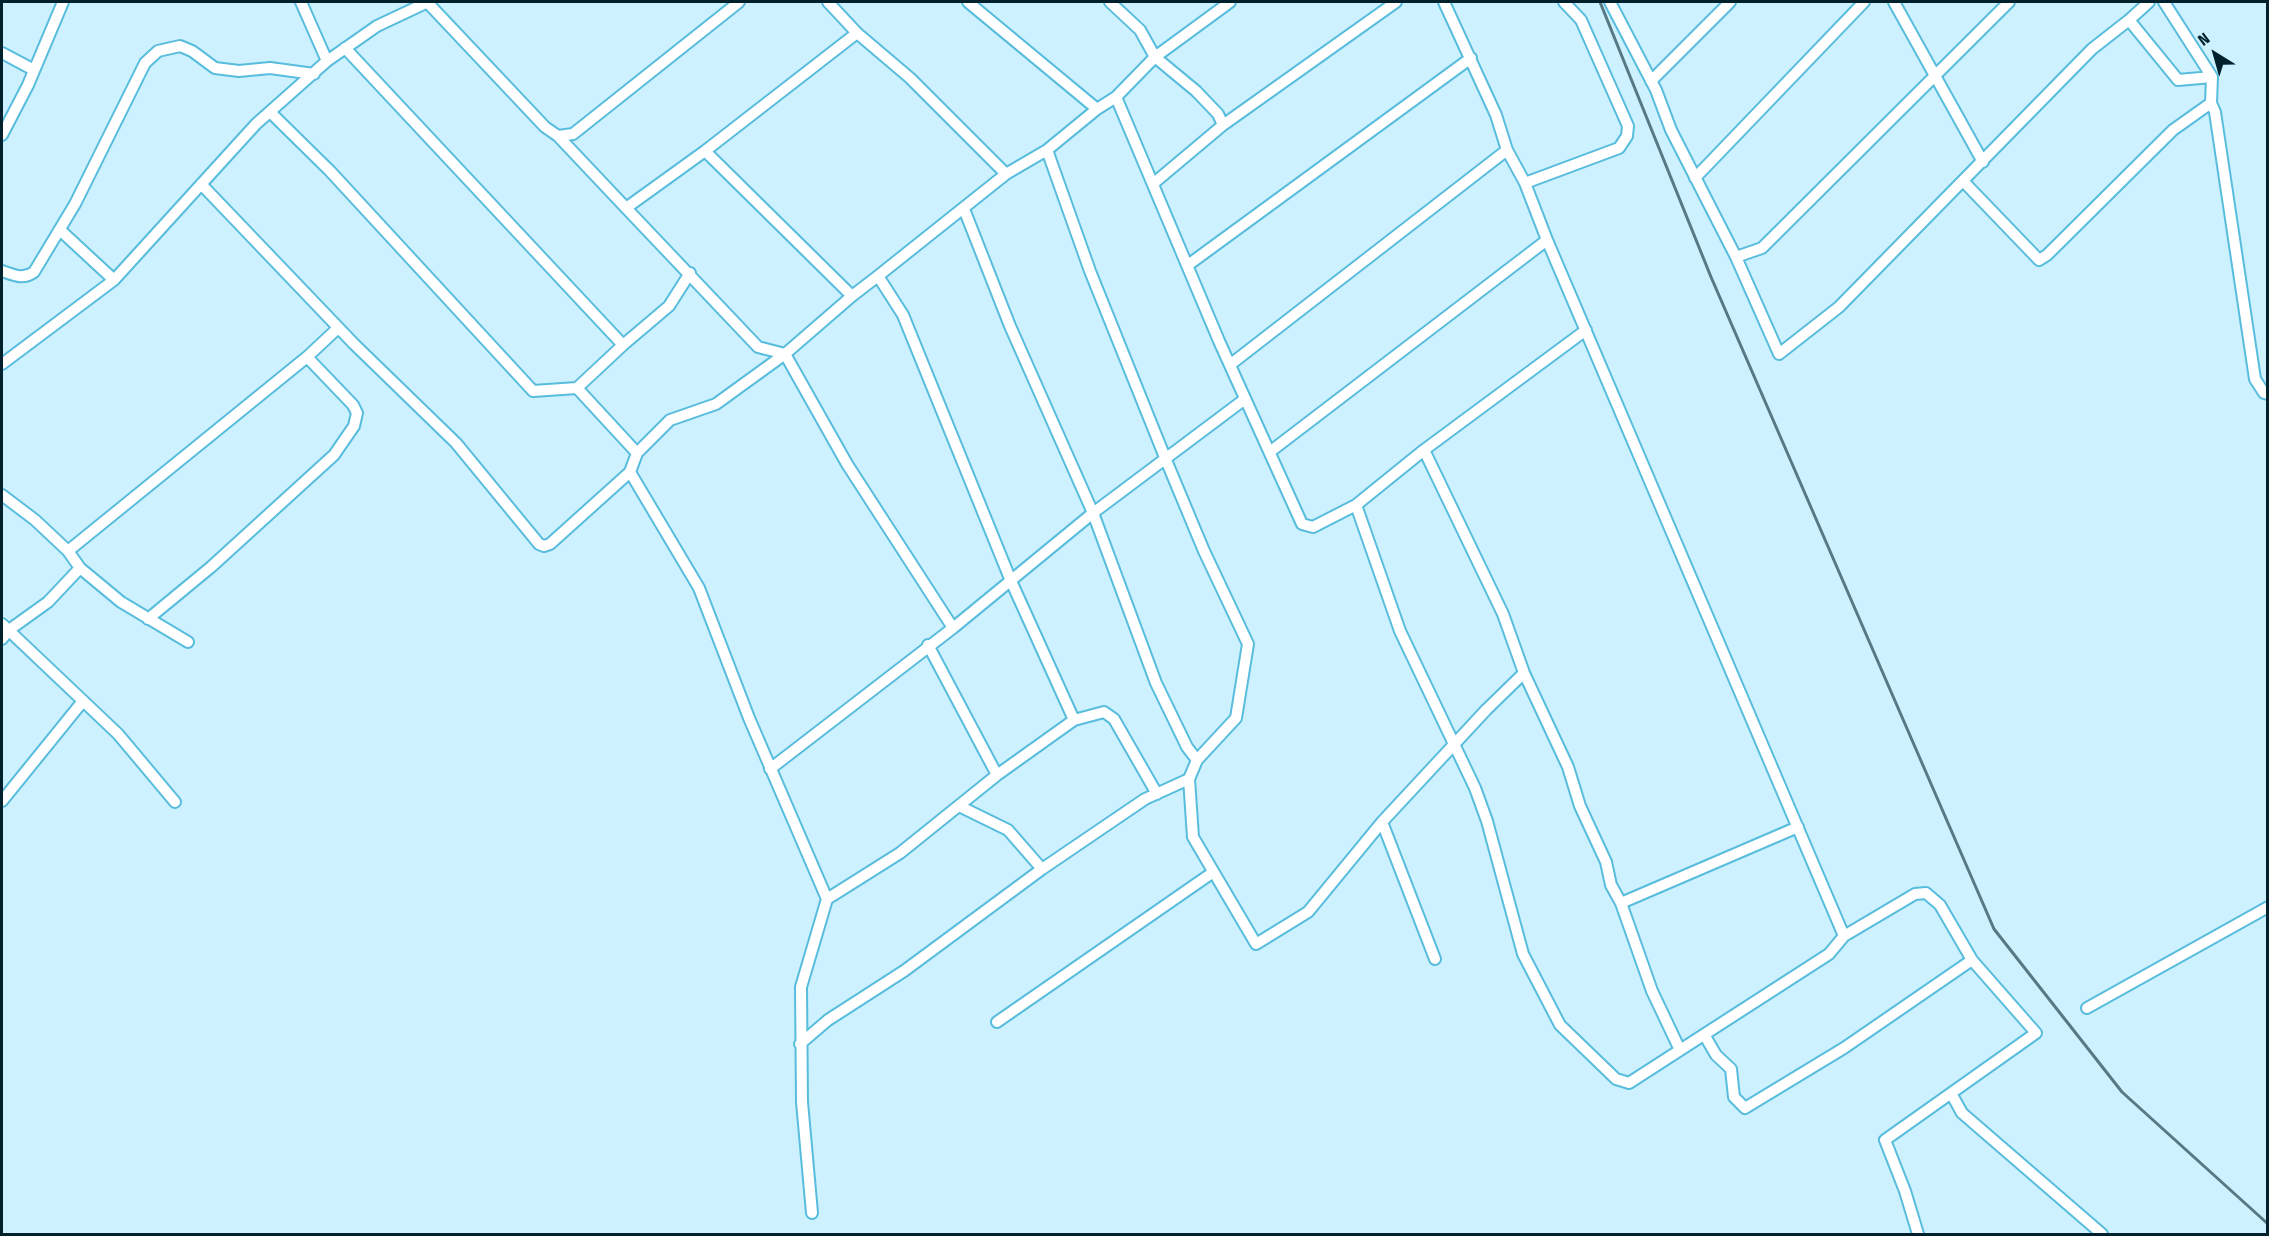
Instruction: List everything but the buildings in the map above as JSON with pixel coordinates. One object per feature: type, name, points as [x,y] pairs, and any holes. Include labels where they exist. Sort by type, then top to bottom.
[{"type":"street","points":[[2,135],[34,70],[63,2]]},
{"type":"street","points":[[301,2],[327,61]]},
{"type":"street","points":[[2,364],[114,280],[270,112],[327,61],[377,26],[428,2],[545,127],[558,136],[690,273],[758,347],[785,354],[847,464],[953,628]]},
{"type":"street","points":[[558,136],[573,134],[739,2]]},
{"type":"street","points":[[828,2],[857,33],[910,78],[1006,174]]},
{"type":"street","points":[[968,2],[1097,109]]},
{"type":"street","points":[[1110,2],[1140,30],[1155,57],[1196,91],[1218,114],[1223,125]]},
{"type":"street","points":[[201,184],[338,327],[456,443],[539,544],[544,546],[550,544],[630,472],[637,453],[670,420],[716,404],[785,354],[852,296],[1006,174],[1047,150],[1097,109],[1116,97],[1155,57],[1230,2]]},
{"type":"street","points":[[1154,183],[1223,125],[1396,2]]},
{"type":"street","points":[[1444,2],[1496,115],[1507,150],[1526,183],[1547,240],[1844,936]]},
{"type":"street","points":[[1526,183],[1619,148],[1627,136],[1628,126],[1581,20],[1564,2]]},
{"type":"street","points":[[1610,2],[1651,81],[1671,130],[1737,257],[1779,354],[1839,307],[2092,49],[2149,2]]},
{"type":"street","points":[[1651,81],[1731,2]]},
{"type":"street","points":[[1695,178],[1864,2]]},
{"type":"street","points":[[1894,2],[1983,162]]},
{"type":"street","points":[[1737,257],[1762,248],[2009,2]]},
{"type":"street","points":[[2164,2],[2212,77],[2211,103],[2215,112],[2255,379],[2264,393],[2268,394]]},
{"type":"street","points":[[2129,20],[2178,80],[2212,77]]},
{"type":"street","points":[[626,208],[705,151],[857,33]]},
{"type":"street","points":[[2,271],[19,277],[27,277],[34,272],[60,230],[145,63],[158,51],[180,46],[215,68],[239,70],[270,68],[314,74]]},
{"type":"street","points":[[345,48],[623,345]]},
{"type":"street","points":[[2,53],[34,70]]},
{"type":"street","points":[[1188,265],[1471,58]]},
{"type":"street","points":[[1116,97],[1245,399],[1271,451],[1302,524],[1307,528],[1356,505],[1424,450],[1586,330]]},
{"type":"street","points":[[1963,181],[2039,260],[2173,130],[2211,103]]},
{"type":"street","points":[[270,112],[330,171],[533,391],[577,388],[669,306],[690,273]]},
{"type":"street","points":[[1047,150],[1090,271],[1166,460],[1204,551],[1248,644],[1236,718],[1197,760],[1189,779],[1193,837],[1212,873],[1256,944],[1308,912],[1382,822],[1486,710],[1524,673]]},
{"type":"street","points":[[1231,364],[1507,150]]},
{"type":"street","points":[[705,151],[852,296]]},
{"type":"street","points":[[964,209],[1010,326],[1093,513],[1156,683],[1187,747],[1197,760]]},
{"type":"street","points":[[60,230],[114,280]]},
{"type":"street","points":[[1271,451],[1547,240]]},
{"type":"street","points":[[878,276],[903,315],[1011,581],[1074,720]]},
{"type":"street","points":[[68,551],[307,357],[338,327]]},
{"type":"street","points":[[148,619],[211,567],[334,455],[354,426],[357,413],[353,405],[307,357]]},
{"type":"street","points":[[577,388],[637,453]]},
{"type":"street","points":[[770,769],[953,628],[1093,513],[1245,399]]},
{"type":"street","points":[[1424,450],[1503,614],[1524,673],[1568,767],[1580,806],[1606,862],[1611,885],[1622,903],[1652,991],[1680,1050]]},
{"type":"street","points":[[630,472],[699,588],[770,769],[827,899],[801,987],[802,1102],[812,1212]]},
{"type":"street","points":[[2,495],[35,520],[68,551],[80,568],[121,602],[188,642]]},
{"type":"street","points":[[1356,505],[1400,631],[1487,821],[1523,954],[1560,1025],[1616,1079],[1629,1083],[1829,954],[1844,936],[1915,894],[1926,893],[1940,905],[1972,960],[2036,1034],[1885,1140],[1905,1191],[1918,1234]]},
{"type":"street","points":[[80,568],[48,602],[4,631],[118,734],[175,802]]},
{"type":"street","points":[[928,645],[997,775]]},
{"type":"street","points":[[2,801],[83,701]]},
{"type":"street","points":[[827,899],[900,853],[997,775],[1074,720],[1104,712],[1114,719],[1157,794]]},
{"type":"street","points":[[800,1044],[828,1020],[904,971],[1042,869],[1145,799],[1189,779]]},
{"type":"street","points":[[959,806],[1008,830],[1042,869]]},
{"type":"street","points":[[1382,822],[1435,959]]},
{"type":"street","points":[[1622,903],[1798,827]]},
{"type":"street","points":[[997,1022],[1212,873]]},
{"type":"street","points":[[2087,1008],[2268,907]]},
{"type":"street","points":[[1704,1036],[1716,1055],[1731,1069],[1734,1097],[1745,1108],[1844,1048],[1972,960]]},
{"type":"street","points":[[1952,1095],[1962,1113],[2102,1234]]},
{"type":"railway","points":[[1600,2],[1711,277],[1994,929],[2122,1092],[2268,1224]]}]
